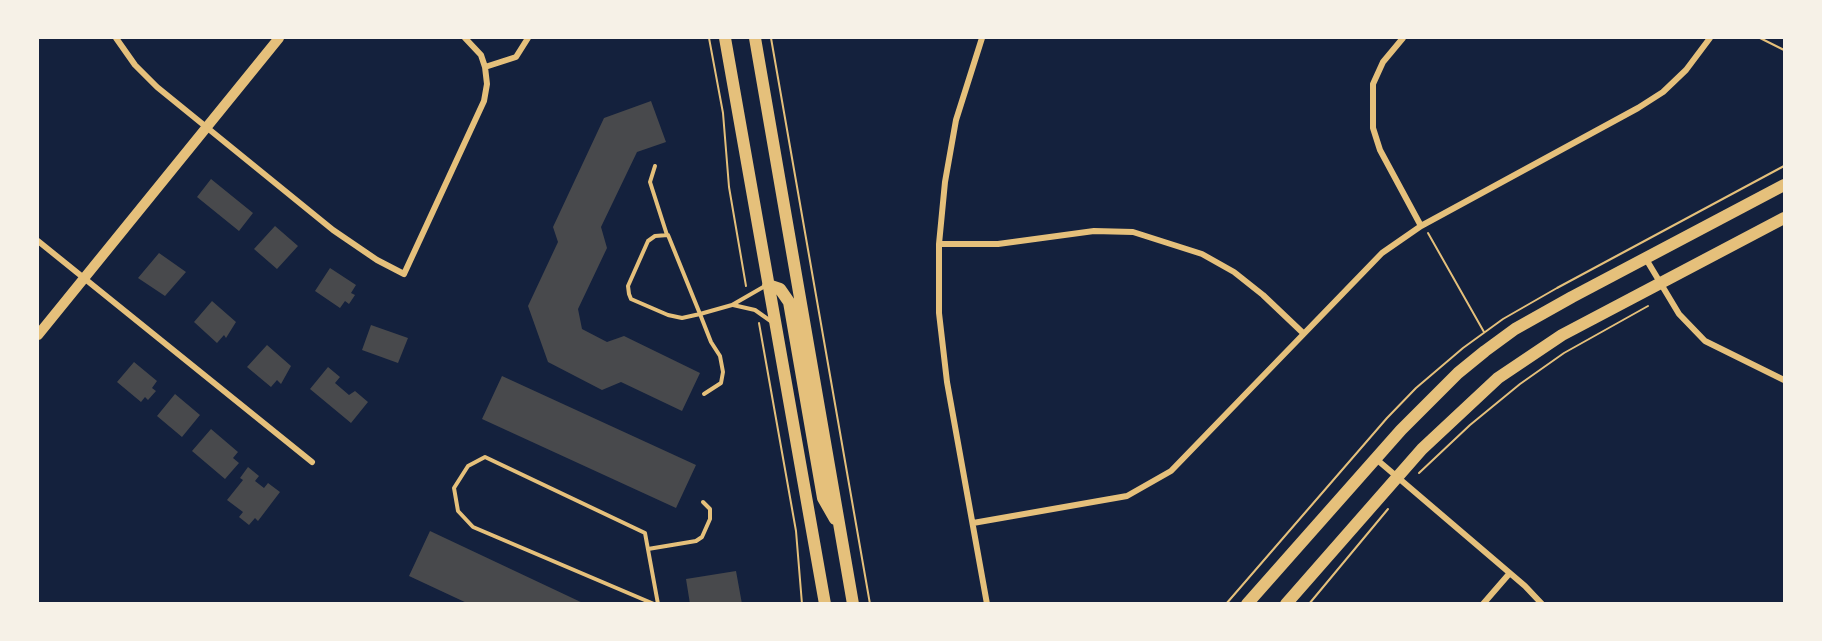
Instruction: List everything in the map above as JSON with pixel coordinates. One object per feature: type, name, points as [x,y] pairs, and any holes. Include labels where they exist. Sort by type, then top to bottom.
[{"type":"main road","points":[[725,38],[825,603]]},
{"type":"main road","points":[[755,38],[854,603]]},
{"type":"main road","points":[[1246,603],[1428,401],[1485,351],[1515,329],[1572,297],[1785,185]]},
{"type":"main road","points":[[1287,603],[1396,477],[1450,420],[1529,356],[1562,335],[1663,290],[1785,218]]},
{"type":"main road","points":[[768,285],[780,289],[789,302],[823,498],[840,528]]},
{"type":"street","points":[[116,38],[135,65],[157,87],[333,230],[376,260],[404,274],[484,101],[487,84],[485,66],[481,55],[465,38]]},
{"type":"street","points":[[38,335],[279,38]]},
{"type":"street","points":[[485,66],[516,57],[528,38]]},
{"type":"street","points":[[982,38],[957,120],[945,182],[939,244],[939,313],[947,382],[987,603]]},
{"type":"street","points":[[1403,38],[1383,62],[1373,84],[1373,128],[1380,150],[1421,226]]},
{"type":"street","points":[[973,523],[1126,496],[1171,471],[1192,452],[1303,333],[1382,254],[1421,226],[1638,108],[1663,92],[1686,70],[1710,38]]},
{"type":"street","points":[[939,244],[998,244],[1094,231],[1133,232],[1203,254],[1263,295],[1303,333]]},
{"type":"street","points":[[38,241],[312,462]]},
{"type":"street","points":[[1646,259],[1678,314],[1705,341],[1785,380]]},
{"type":"street","points":[[1375,458],[1542,603]]},
{"type":"street","points":[[1483,603],[1509,574]]},
{"type":"lane","points":[[656,166],[650,182],[668,235],[720,356],[723,372],[721,383],[711,392],[704,394]]},
{"type":"lane","points":[[668,235],[655,236],[648,241],[628,286],[631,299],[668,315],[682,318],[732,305],[755,290],[768,285]]},
{"type":"lane","points":[[732,305],[755,310],[769,319],[776,328]]},
{"type":"lane","points":[[485,457],[645,533],[656,603],[473,526],[458,511],[454,488],[468,466],[485,457]]},
{"type":"lane","points":[[648,549],[696,541],[702,537],[710,519],[710,509],[703,502]]},
{"type":"path","points":[[709,38],[723,113],[729,187],[746,286]]},
{"type":"path","points":[[771,38],[870,603]]},
{"type":"path","points":[[1760,38],[1785,50]]},
{"type":"path","points":[[1421,226],[1431,236],[1484,332]]},
{"type":"path","points":[[1407,487],[1470,425],[1520,384],[1663,290]]},
{"type":"path","points":[[757,317],[796,531],[802,603]]},
{"type":"path","points":[[1309,603],[1389,508]]},
{"type":"building","points":[[651,101],[666,142],[637,152],[601,227],[607,248],[578,309],[582,329],[607,342],[624,336],[700,373],[682,411],[621,382],[602,390],[548,362],[528,306],[558,242],[553,227],[604,118]]},
{"type":"building","points":[[211,179],[253,213],[239,231],[197,197]]},
{"type":"building","points":[[275,226],[298,246],[277,269],[254,249]]},
{"type":"building","points":[[159,253],[186,272],[165,296],[138,278]]},
{"type":"building","points":[[330,268],[356,285],[351,293],[355,295],[349,304],[345,301],[340,308],[315,291]]},
{"type":"building","points":[[212,301],[236,322],[226,338],[224,335],[217,343],[194,322]]},
{"type":"building","points":[[371,325],[408,338],[398,363],[362,350]]},
{"type":"building","points":[[267,345],[291,366],[281,384],[277,380],[271,387],[247,367]]},
{"type":"building","points":[[134,362],[157,381],[152,388],[156,391],[148,400],[145,397],[141,402],[117,382]]},
{"type":"building","points":[[328,367],[340,377],[335,383],[349,395],[355,391],[368,402],[351,423],[310,389]]},
{"type":"building","points":[[502,376],[696,465],[676,508],[482,419]]},
{"type":"building","points":[[175,394],[200,415],[182,437],[157,416]]},
{"type":"building","points":[[211,429],[238,452],[233,458],[239,463],[225,479],[192,451]]},
{"type":"building","points":[[248,467],[259,476],[255,481],[264,488],[268,483],[280,492],[258,521],[255,518],[249,525],[239,517],[243,512],[227,500],[243,480],[240,478]]},
{"type":"building","points":[[430,531],[585,604],[469,604],[409,576]]},
{"type":"building","points":[[736,571],[742,604],[690,604],[686,579]]}]
